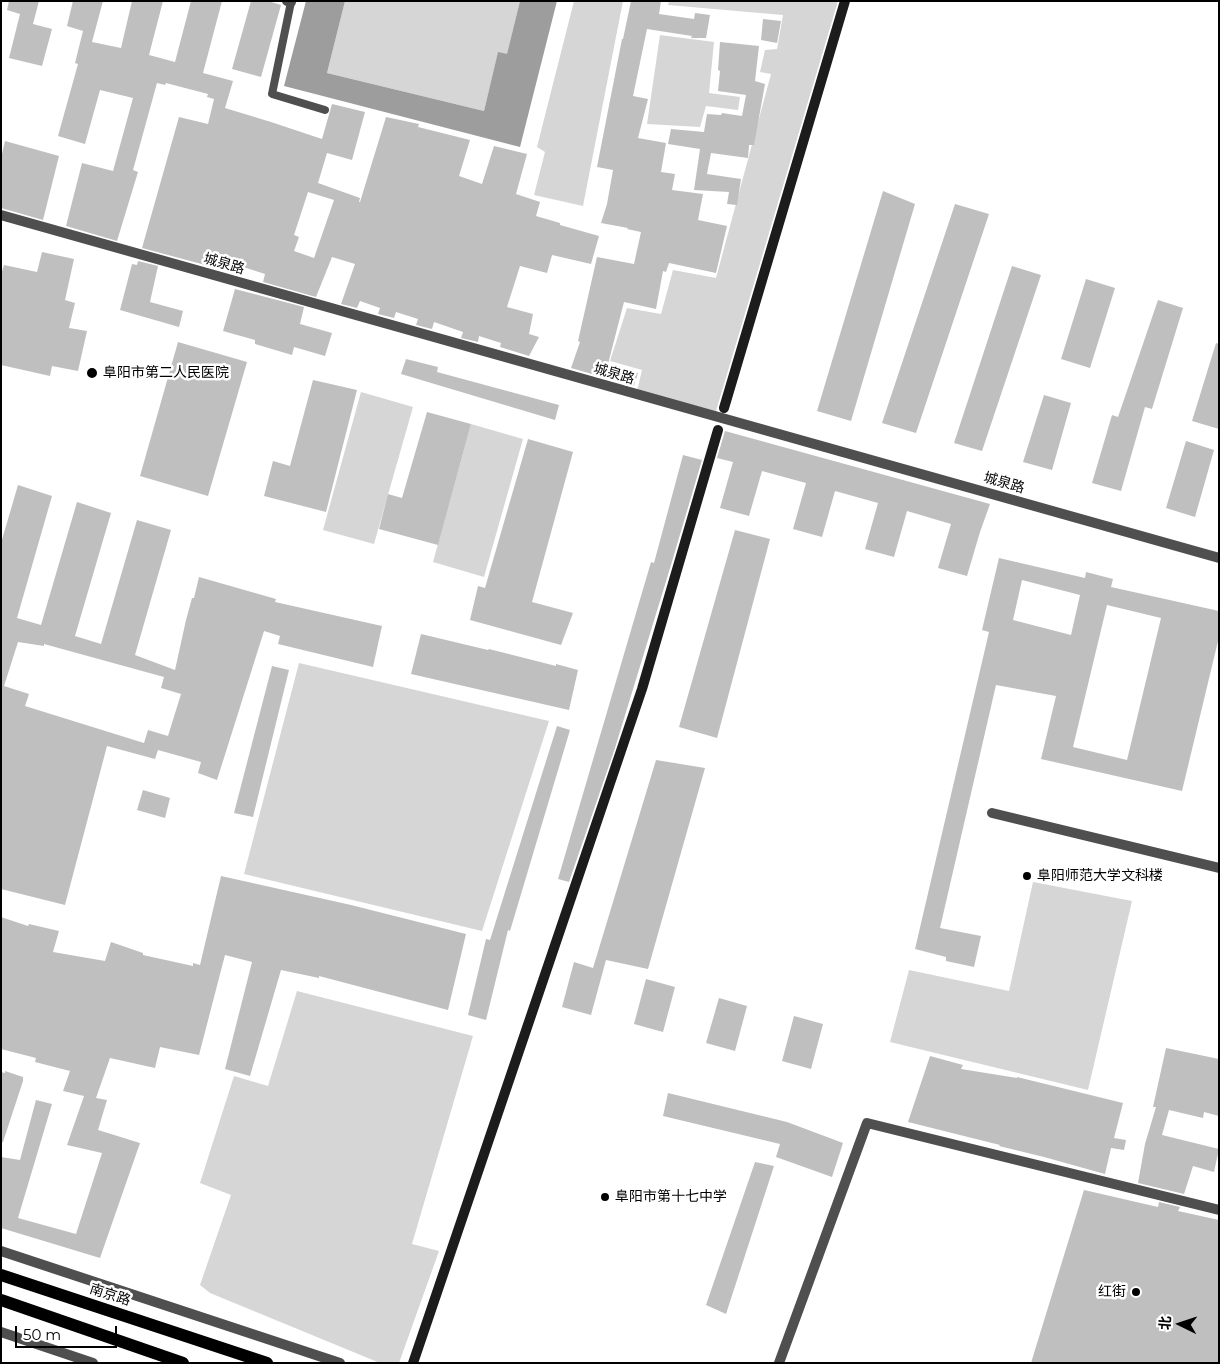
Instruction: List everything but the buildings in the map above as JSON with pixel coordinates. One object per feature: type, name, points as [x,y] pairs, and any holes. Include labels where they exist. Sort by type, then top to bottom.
[{"type":"main road","points":[[724,408],[845,1]]},
{"type":"main road","points":[[413,1363],[642,689],[718,430]]},
{"type":"main road","name":"南京路","points":[[1,1275],[267,1363]]},
{"type":"main road","points":[[1,1300],[183,1363]]},
{"type":"street","name":"城泉路","points":[[1,215],[1219,558]]},
{"type":"street","points":[[992,813],[1219,868]]},
{"type":"street","points":[[780,1363],[867,1123],[1219,1210]]},
{"type":"street","points":[[1,1251],[340,1363]]},
{"type":"street","points":[[1,1332],[93,1363]]},
{"type":"lane","points":[[289,2],[272,94],[325,110]]},
{"type":"shaded area","points":[[306,1],[345,1],[327,73],[484,111],[498,52],[507,54],[520,1],[557,1],[520,147],[284,86]]},
{"type":"shaded area","points":[[345,1],[520,1],[507,55],[498,53],[484,111],[327,73]]},
{"type":"shaded area","points":[[574,1],[623,1],[583,206],[534,195],[545,152],[537,147]]},
{"type":"shaded area","points":[[669,1],[838,1],[716,411],[637,391],[642,370],[610,361],[627,308],[661,314],[673,270],[716,278],[771,74],[760,72],[765,50],[777,49],[783,15],[668,5]]},
{"type":"shaded area","points":[[660,35],[714,42],[709,93],[740,97],[738,110],[706,106],[700,127],[647,124]]},
{"type":"shaded area","points":[[361,392],[413,407],[374,544],[323,530]]},
{"type":"shaded area","points":[[471,424],[523,439],[484,577],[433,562]]},
{"type":"shaded area","points":[[299,663],[549,721],[482,931],[244,874]]},
{"type":"shaded area","points":[[1033,882],[1132,901],[1088,1090],[890,1042],[909,970],[1009,991]]},
{"type":"shaded area","points":[[297,991],[473,1036],[412,1244],[439,1251],[399,1363],[380,1363],[210,1293],[200,1285],[231,1195],[200,1183],[234,1076],[268,1086]]},
{"type":"place","name":"阜阳市第二人民医院","points":[[92,373]]},
{"type":"place","name":"阜阳师范大学文科楼","points":[[1027,876]]},
{"type":"place","name":"阜阳市第十七中学","points":[[605,1197]]},
{"type":"place","name":"红街","points":[[1136,1292]]}]
